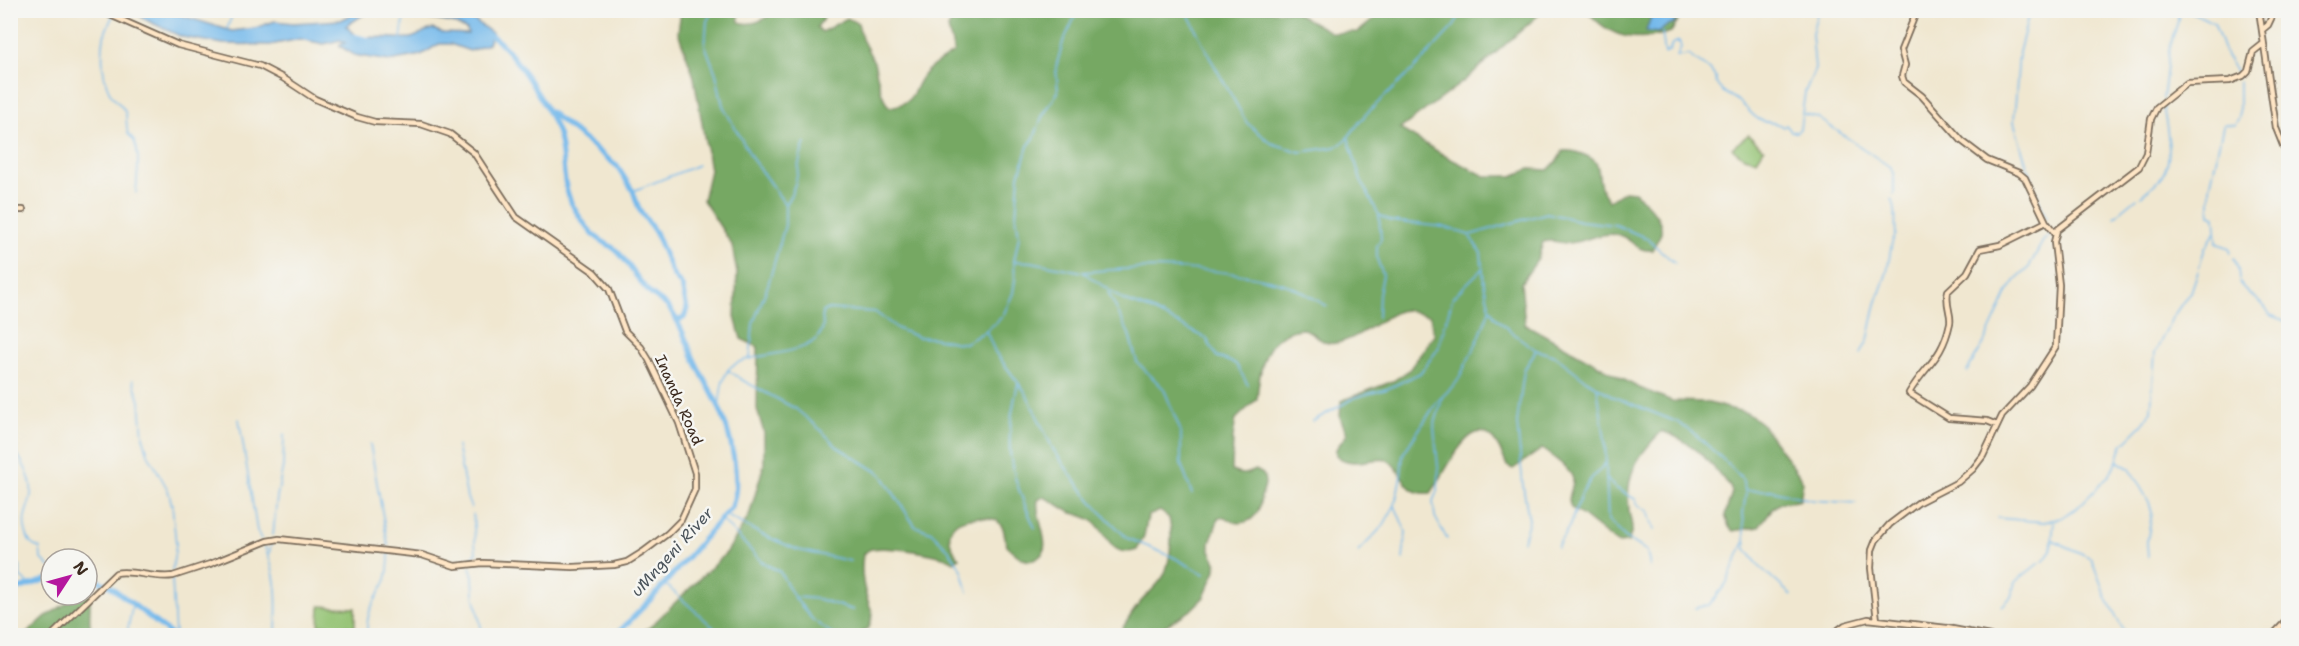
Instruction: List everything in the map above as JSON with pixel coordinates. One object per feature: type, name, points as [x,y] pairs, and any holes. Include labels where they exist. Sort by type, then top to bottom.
[{"type":"street","name":"Inanda Road","points":[[51,636],[116,573],[173,576],[267,541],[279,539],[422,555],[455,566],[483,563],[573,567],[614,565],[637,556],[676,526],[692,499],[696,479],[680,423],[646,354],[624,328],[605,283],[594,272],[516,217],[474,153],[460,141],[445,131],[427,125],[375,122],[357,117],[315,99],[260,66],[178,45],[99,10]]},
{"type":"street","points":[[1877,620],[1871,561],[1876,540],[1890,524],[1919,502],[1966,476],[1983,456],[2005,412],[2030,386],[2056,346],[2058,337],[2059,285],[2055,233],[2046,222],[2027,180],[2019,172],[1987,160],[1962,141],[1925,99],[1905,84],[1903,79],[1905,65],[1901,50],[1917,10]]},
{"type":"street","points":[[2259,10],[2276,129],[2289,158]]},
{"type":"street","points":[[2262,30],[2268,25],[2275,10]]},
{"type":"street","points":[[2055,233],[2070,218],[2139,167],[2146,153],[2151,119],[2159,105],[2187,83],[2235,81],[2248,71],[2253,52],[2263,44]]},
{"type":"street","points":[[10,210],[23,210]]},
{"type":"street","points":[[1997,426],[1989,421],[1949,418],[1909,393],[1944,347],[1951,322],[1946,306],[1948,291],[1967,273],[1980,249],[2000,245],[2046,222]]},
{"type":"street","points":[[2272,636],[2289,619]]},
{"type":"street","points":[[1830,636],[1839,628],[1852,622],[1877,620],[1990,636]]},
{"type":"green space","points":[[987,10],[1293,11],[1332,33],[1358,32],[1384,11],[1543,11],[1464,81],[1400,129],[1485,176],[1512,176],[1530,169],[1548,170],[1563,151],[1575,151],[1595,162],[1601,188],[1609,201],[1624,191],[1635,192],[1652,210],[1661,227],[1652,250],[1641,249],[1622,236],[1611,234],[1572,242],[1543,242],[1538,259],[1521,283],[1525,324],[1637,387],[1672,401],[1705,402],[1747,413],[1761,423],[1797,472],[1803,482],[1800,500],[1777,505],[1759,527],[1733,531],[1725,515],[1732,492],[1730,487],[1708,460],[1693,447],[1662,431],[1635,466],[1628,497],[1631,532],[1628,542],[1617,543],[1571,508],[1569,497],[1573,484],[1572,476],[1561,463],[1542,449],[1513,469],[1507,466],[1497,444],[1486,434],[1476,433],[1467,439],[1457,451],[1431,493],[1422,493],[1410,488],[1399,471],[1388,460],[1354,462],[1342,459],[1336,455],[1336,449],[1347,434],[1340,417],[1341,401],[1393,381],[1409,370],[1434,335],[1430,316],[1406,310],[1392,314],[1356,336],[1341,342],[1324,342],[1303,329],[1280,336],[1273,343],[1261,370],[1257,399],[1236,419],[1233,437],[1232,471],[1244,474],[1256,470],[1263,474],[1265,486],[1259,509],[1255,516],[1243,523],[1219,517],[1210,543],[1216,570],[1204,597],[1190,611],[1150,635],[1118,635],[1138,605],[1160,582],[1165,573],[1171,546],[1169,518],[1160,511],[1148,516],[1144,536],[1137,550],[1121,551],[1111,544],[1091,520],[1068,511],[1043,497],[1038,500],[1038,507],[1045,546],[1043,552],[1035,560],[1022,558],[1007,546],[1003,528],[997,520],[982,518],[966,519],[953,526],[950,541],[959,558],[954,562],[926,553],[901,549],[868,550],[863,554],[862,570],[867,599],[873,614],[869,628],[858,635],[637,635],[650,627],[727,552],[749,516],[764,464],[764,433],[757,409],[758,347],[741,339],[735,317],[737,273],[732,245],[703,200],[710,170],[694,77],[678,32],[681,11],[738,11],[739,22],[753,23],[762,20],[773,11],[824,11],[824,18],[817,27],[822,32],[847,18],[858,23],[862,39],[874,62],[881,91],[890,107],[906,102],[926,72],[954,52],[948,28],[956,18]]},
{"type":"green space","points":[[1587,11],[1681,11],[1681,16],[1671,32],[1635,38],[1605,28]]},
{"type":"green space","points":[[1748,135],[1764,149],[1757,160],[1744,157],[1732,148]]},
{"type":"green space","points":[[320,606],[355,608],[355,627],[319,625]]},
{"type":"green space","points":[[60,607],[90,607],[90,626],[95,635],[24,636]]},
{"type":"water","points":[[133,11],[167,11],[232,31],[255,28],[275,21],[293,23],[341,20],[359,11],[369,11],[346,26],[354,33],[346,35],[358,40],[371,37],[411,38],[433,29],[443,33],[468,34],[467,30],[453,23],[419,17],[408,11],[427,13],[461,11],[492,33],[488,44],[470,51],[450,44],[439,44],[421,55],[389,61],[354,55],[340,46],[345,43],[340,40],[324,44],[300,39],[270,45],[223,44],[182,37],[148,21]]},
{"type":"water","points":[[1653,11],[1672,11],[1675,23],[1668,25],[1658,33],[1646,31]]},
{"type":"waterway","points":[[115,10],[104,37],[103,67],[106,83],[112,96],[124,110],[128,134],[136,145],[138,161],[136,193]]},
{"type":"waterway","points":[[227,29],[234,10]]},
{"type":"waterway","points":[[401,39],[405,10]]},
{"type":"waterway","points":[[713,10],[707,21],[705,45],[716,74],[723,106],[753,160],[785,204],[785,225],[768,285],[753,324],[750,359]]},
{"type":"waterway","points":[[719,406],[728,370],[736,363],[807,345],[818,337],[823,326],[822,312],[828,309],[875,312],[898,329],[918,337],[959,343],[965,343],[986,331],[1003,316],[1013,293],[1015,280],[1014,261],[1019,236],[1016,216],[1019,176],[1028,146],[1034,138],[1042,117],[1058,92],[1056,67],[1063,42],[1081,10]]},
{"type":"waterway","points":[[1186,10],[1247,123],[1271,143],[1300,152],[1336,147],[1345,141],[1366,114],[1413,70],[1454,26],[1462,10]]},
{"type":"waterway","points":[[1662,32],[1665,54],[1670,50],[1672,44],[1679,41],[1681,47],[1677,57],[1688,55],[1710,70],[1721,90],[1739,101],[1757,118],[1783,127],[1786,125],[1791,131],[1796,132],[1800,129],[1805,92],[1815,69],[1812,34],[1818,10]]},
{"type":"waterway","points":[[2030,10],[2019,52],[2014,122],[2031,180],[2046,218]]},
{"type":"waterway","points":[[2163,99],[2169,50],[2178,21],[2178,13],[2171,10]]},
{"type":"waterway","points":[[2187,10],[2214,23],[2226,56],[2238,77]]},
{"type":"waterway","name":"uMngeni River","points":[[342,33],[368,40]]},
{"type":"waterway","name":"uMngeni River","points":[[484,33],[494,37],[505,47],[528,78],[548,112],[559,137],[565,182],[574,208],[588,229],[618,252],[648,291],[667,306],[673,314],[727,428],[736,483],[732,506],[653,597],[615,636]]},
{"type":"waterway","points":[[2217,153],[2223,126],[2225,124],[2235,125],[2239,117],[2239,82]]},
{"type":"waterway","points":[[2141,196],[2162,176],[2168,160],[2169,151],[2163,106]]},
{"type":"waterway","points":[[550,112],[617,166],[633,191],[639,209],[655,232],[673,275],[682,286],[687,309],[684,318],[678,320]]},
{"type":"waterway","points":[[1804,114],[1817,117],[1890,167],[1894,175],[1894,194]]},
{"type":"waterway","points":[[1348,137],[1361,181],[1379,215],[1391,221],[1444,227],[1469,235],[1481,253],[1484,284],[1490,309],[1509,330],[1536,350],[1555,356],[1586,380],[1614,397],[1677,422],[1696,435],[1728,464],[1742,479],[1746,493],[1743,513],[1746,549],[1760,567],[1791,595]]},
{"type":"waterway","points":[[786,203],[794,187],[805,143]]},
{"type":"waterway","points":[[2217,155],[2210,187],[2210,214],[2215,216],[2217,243],[2229,248],[2231,253]]},
{"type":"waterway","points":[[633,191],[698,165]]},
{"type":"waterway","points":[[2114,217],[2137,198]]},
{"type":"waterway","points":[[1861,354],[1868,340],[1876,304],[1887,272],[1892,242],[1896,234],[1892,199]]},
{"type":"waterway","points":[[1470,235],[1547,213],[1581,221],[1616,225],[1646,238],[1675,263]]},
{"type":"waterway","points":[[1378,317],[1383,275],[1377,259],[1377,246],[1381,239],[1379,216]]},
{"type":"waterway","points":[[1967,371],[1984,343],[2007,293],[2028,269],[2043,241],[2050,235],[2046,227]]},
{"type":"waterway","points":[[2199,267],[2205,248],[2215,233]]},
{"type":"waterway","points":[[2234,258],[2239,279]]},
{"type":"waterway","points":[[1015,261],[1083,272],[1123,300],[1151,310],[1206,338],[1217,357],[1236,364],[1248,385]]},
{"type":"waterway","points":[[1085,272],[1159,268],[1233,273],[1287,285],[1327,306]]},
{"type":"waterway","points":[[1313,421],[1356,397],[1387,389],[1420,373],[1438,349],[1453,297],[1483,268]]},
{"type":"waterway","points":[[1997,518],[2044,522],[2061,518],[2077,508],[2107,478],[2116,464],[2122,445],[2142,425],[2151,411],[2155,353],[2172,318],[2192,289],[2198,271]]},
{"type":"waterway","points":[[2239,282],[2267,309],[2270,315],[2288,322]]},
{"type":"waterway","points":[[1108,292],[1129,334],[1137,362],[1164,389],[1181,432],[1181,464],[1192,494]]},
{"type":"waterway","points":[[1358,552],[1383,526],[1395,505],[1403,454],[1437,402],[1457,382],[1479,338],[1490,309]]},
{"type":"waterway","points":[[986,331],[995,352],[1026,393],[1053,449],[1100,511],[1127,538],[1173,557],[1204,574]]},
{"type":"waterway","points":[[1523,541],[1529,520],[1517,423],[1524,370],[1536,350]]},
{"type":"waterway","points":[[728,370],[796,409],[836,446],[881,474],[915,526],[931,532],[949,550],[962,570],[968,592]]},
{"type":"waterway","points":[[133,380],[140,401],[143,437],[148,454],[168,490],[172,505],[176,544],[172,571]]},
{"type":"waterway","points":[[1018,384],[1009,442],[1014,474],[1035,528]]},
{"type":"waterway","points":[[1597,387],[1605,440],[1608,520],[1626,538],[1647,551],[1650,567]]},
{"type":"waterway","points":[[1442,399],[1434,427],[1439,476],[1438,489],[1433,501],[1435,517],[1447,539]]},
{"type":"waterway","points":[[239,419],[257,531],[261,539]]},
{"type":"waterway","points":[[273,535],[283,466],[284,434]]},
{"type":"waterway","points":[[10,444],[26,469],[30,480],[31,498],[25,525],[28,538],[32,544],[39,548]]},
{"type":"waterway","points":[[370,444],[388,545]]},
{"type":"waterway","points":[[457,446],[471,508]]},
{"type":"waterway","points":[[2117,461],[2130,469],[2149,502],[2152,513],[2147,542],[2148,557]]},
{"type":"waterway","points":[[1557,547],[1569,527],[1582,493],[1606,463]]},
{"type":"waterway","points":[[1606,478],[1614,487],[1635,499],[1638,505],[1648,511],[1654,530]]},
{"type":"waterway","points":[[1745,491],[1771,490],[1812,500],[1856,503]]},
{"type":"waterway","points":[[1395,506],[1406,532],[1403,559]]},
{"type":"waterway","points":[[469,561],[476,554],[473,514]]},
{"type":"waterway","points":[[725,515],[798,550],[850,561]]},
{"type":"waterway","points":[[721,519],[762,562],[780,572],[794,597],[812,619],[835,636]]},
{"type":"waterway","points":[[2043,562],[2051,551],[2054,522]]},
{"type":"waterway","points":[[2053,540],[2091,558],[2106,597],[2124,631]]},
{"type":"waterway","points":[[269,556],[271,543]]},
{"type":"waterway","points":[[1695,608],[1709,605],[1726,584],[1744,543]]},
{"type":"waterway","points":[[264,545],[275,579],[276,636]]},
{"type":"waterway","points":[[367,636],[369,613],[385,582],[389,553]]},
{"type":"waterway","points":[[10,554],[20,566],[20,577],[31,585]]},
{"type":"waterway","points":[[2002,606],[2011,597],[2015,582],[2039,563]]},
{"type":"waterway","points":[[470,567],[483,636]]},
{"type":"waterway","points":[[172,578],[175,636]]},
{"type":"waterway","name":"uMngeni River","points":[[99,581],[110,586],[173,636]]},
{"type":"waterway","name":"uMngeni River","points":[[10,592],[39,582]]},
{"type":"waterway","points":[[664,583],[723,636]]},
{"type":"waterway","points":[[796,597],[818,599],[853,610]]},
{"type":"waterway","points":[[129,636],[128,628],[133,603]]}]
